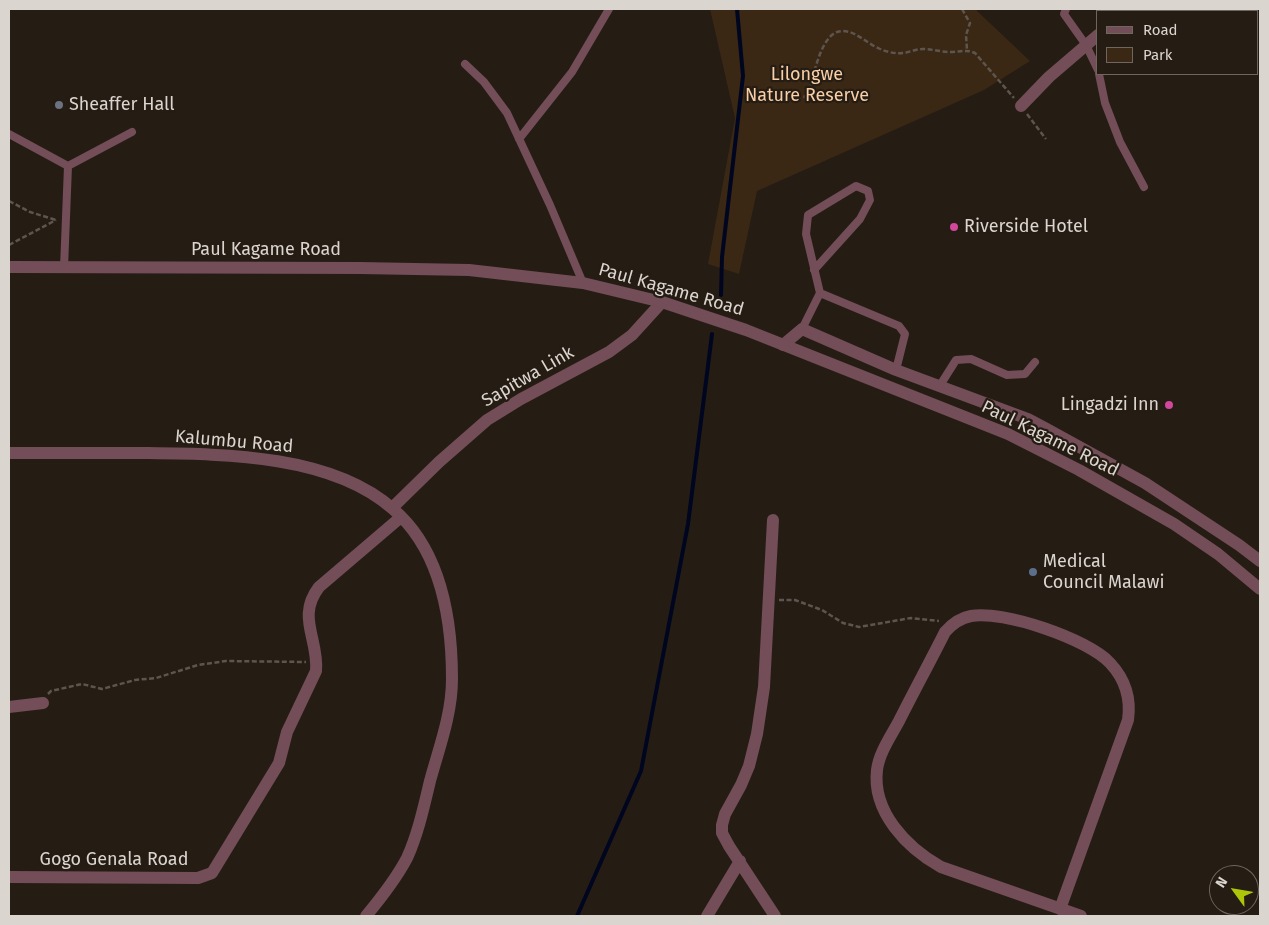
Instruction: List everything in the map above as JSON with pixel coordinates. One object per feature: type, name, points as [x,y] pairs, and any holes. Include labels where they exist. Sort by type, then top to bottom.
[{"type":"street","points":[[1021,106],[1049,77],[1096,37]]},
{"type":"street","name":"Paul Kagame Road","points":[[9,267],[470,270],[583,283],[662,302],[712,318],[783,345],[1008,434],[1174,524],[1218,554],[1260,588]]},
{"type":"street","name":"Sapitwa Link","points":[[397,512],[439,462],[487,420],[521,399],[610,352],[632,335],[662,302]]},
{"type":"street","points":[[783,345],[802,329],[896,370],[1028,419],[1145,483],[1260,561]]},
{"type":"street","name":"Kalumbu Road","points":[[9,453],[172,454],[266,460],[308,467],[326,473],[358,486],[397,512],[423,548],[442,590],[448,627],[452,690],[448,717],[410,850],[385,893],[366,916]]},
{"type":"street","name":"Gogo Genala Road","points":[[9,877],[198,878],[206,877],[212,873],[278,763],[287,732],[312,684],[317,662],[308,616],[308,605],[312,596],[397,512]]},
{"type":"street","points":[[773,520],[764,687],[757,734],[749,766],[725,814],[722,833],[775,916]]},
{"type":"street","points":[[1060,909],[1128,720],[1130,707],[1128,696],[1119,675],[1102,656],[1045,629],[1012,618],[970,616],[953,624],[945,632],[880,758],[877,782],[880,800],[891,823],[903,838],[928,860],[941,867],[1060,909],[1081,916]]},
{"type":"street","points":[[9,706],[43,703]]},
{"type":"street","points":[[707,916],[740,861]]},
{"type":"lane","points":[[519,139],[572,72],[609,9]]},
{"type":"lane","points":[[1066,9],[1064,14],[1086,45],[1096,68]]},
{"type":"lane","points":[[465,64],[484,82],[507,113],[583,283]]},
{"type":"lane","points":[[1099,75],[1105,103],[1120,142],[1144,187]]},
{"type":"lane","points":[[68,166],[132,132]]},
{"type":"lane","points":[[9,134],[68,166]]},
{"type":"lane","points":[[64,268],[68,166]]},
{"type":"lane","points":[[802,329],[820,293],[814,270],[806,234],[808,215],[856,186],[868,191],[870,200],[860,219],[814,270]]},
{"type":"lane","points":[[820,293],[899,326],[906,334],[896,370]]},
{"type":"lane","points":[[939,387],[956,360],[971,359],[1007,375],[1025,374],[1035,362]]},
{"type":"path","points":[[962,9],[970,22],[966,35],[967,50]]},
{"type":"path","points":[[766,101],[804,97],[810,93],[816,62],[828,38],[837,32],[847,32],[857,35],[869,44],[893,53],[923,49],[951,52],[967,50],[975,53],[1021,106],[1046,139]]},
{"type":"path","points":[[9,201],[30,212],[56,220],[9,245]]},
{"type":"path","points":[[768,598],[795,600],[822,610],[843,623],[859,627],[911,618],[932,619],[953,624]]},
{"type":"path","points":[[43,703],[50,691],[82,684],[102,689],[135,680],[156,678],[198,665],[226,661],[317,662]]},
{"type":"green space","name":"Lilongwe Nature Reserve","points":[[710,9],[975,9],[1030,61],[984,90],[757,191],[739,274],[708,264],[735,118]]},
{"type":"waterway","points":[[721,295],[722,257],[743,76],[737,9]]},
{"type":"waterway","points":[[577,916],[641,771],[688,524],[712,334]]},
{"type":"place","name":"Sheaffer Hall","points":[[59,105]]},
{"type":"place","name":"Riverside Hotel","points":[[954,227]]},
{"type":"place","name":"Lingadzi Inn","points":[[1169,405]]},
{"type":"place","name":"Medical Council Malawi","points":[[1033,572]]}]
